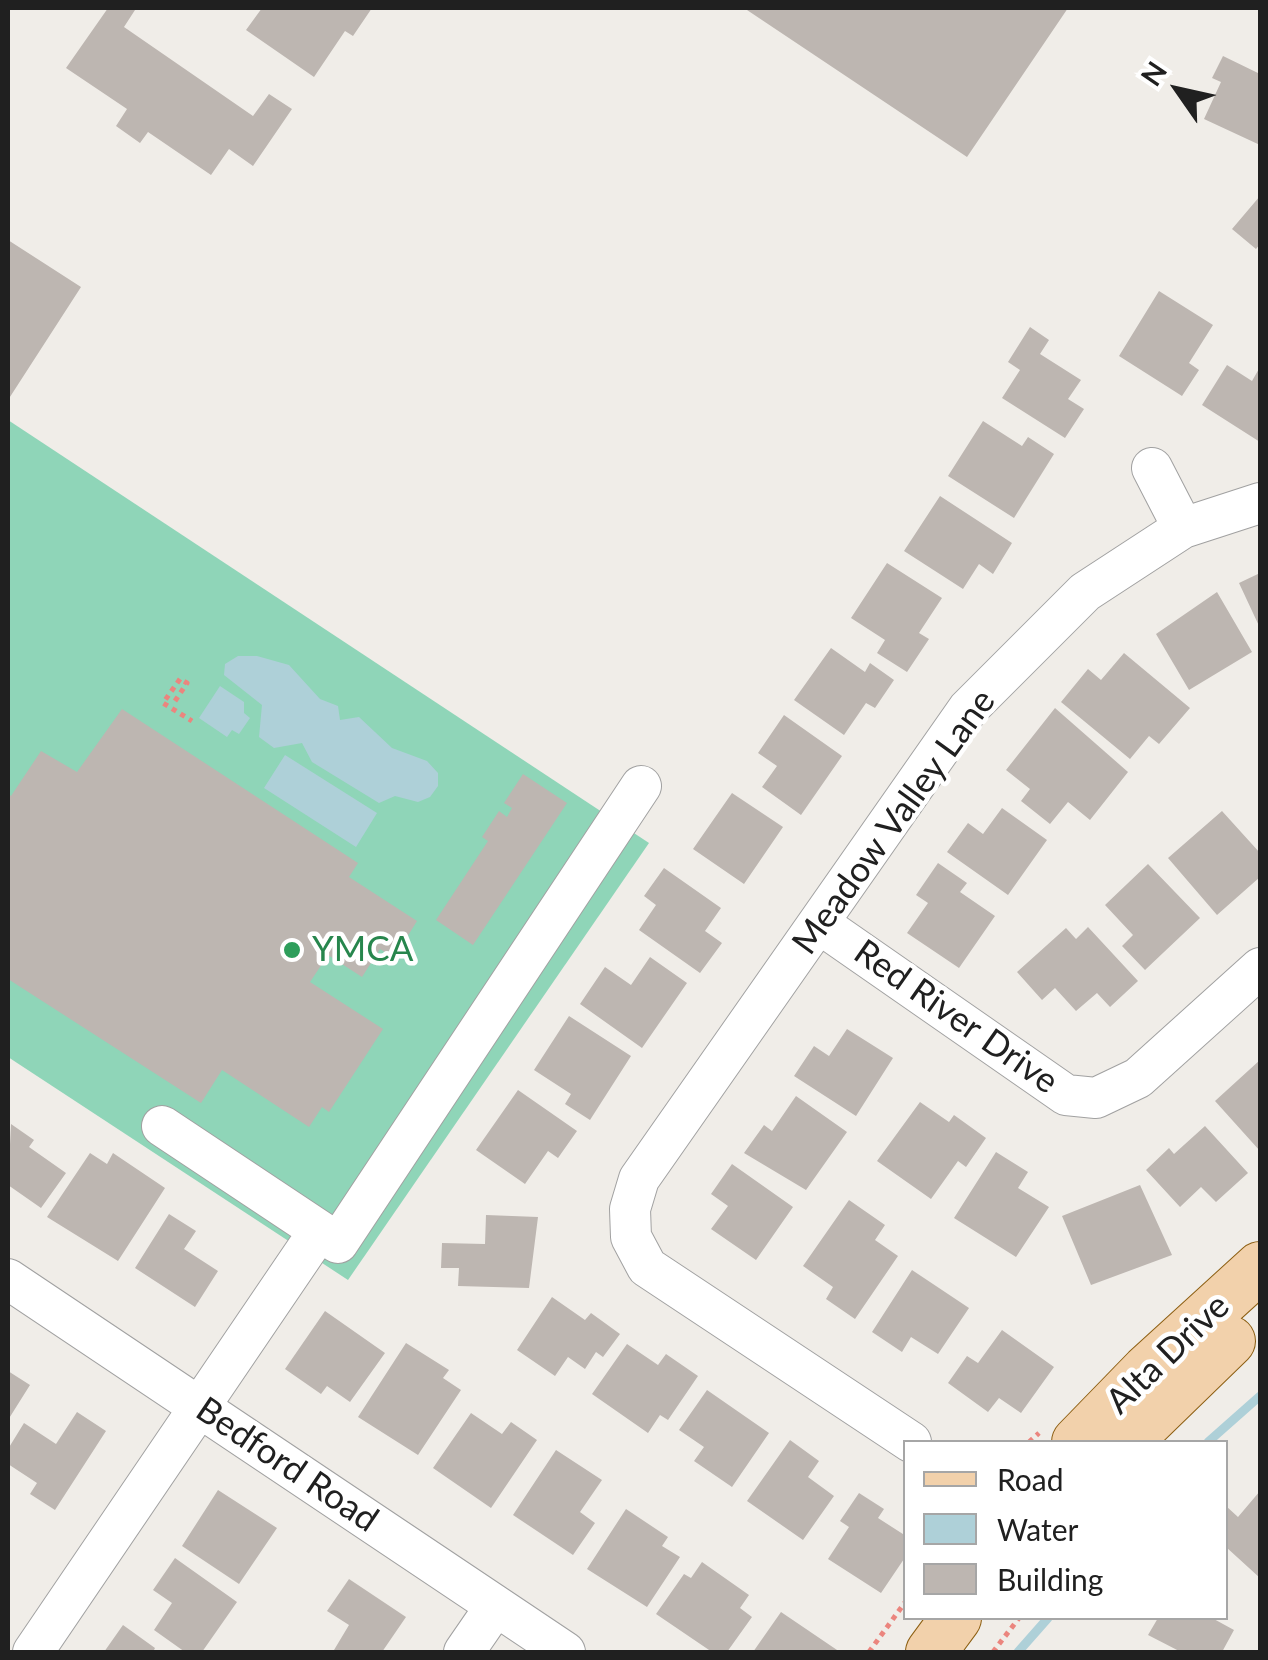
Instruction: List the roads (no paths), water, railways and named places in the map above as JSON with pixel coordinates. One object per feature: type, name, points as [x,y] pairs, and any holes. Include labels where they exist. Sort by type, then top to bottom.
[{"type":"main road","name":"Alta Drive","points":[[1080,1440],[1147,1370],[1260,1267]]},
{"type":"main road","name":"Alta Drive","points":[[1128,1440],[1260,1312]]},
{"type":"main road","points":[[931,1652],[955,1620]]},
{"type":"street","points":[[1152,468],[1184,528]]},
{"type":"street","name":"Meadow Valley Lane","points":[[907,1440],[646,1267],[631,1237],[630,1209],[638,1179],[968,709],[1085,592],[1184,528],[1260,503]]},
{"type":"street","points":[[162,1126],[312,1241],[338,1243],[641,786]]},
{"type":"street","name":"Red River Drive","points":[[820,924],[1066,1095],[1096,1098],[1138,1078],[1260,968]]},
{"type":"street","points":[[33,1652],[312,1241]]},
{"type":"street","name":"Bedford Road","points":[[8,1279],[565,1652]]},
{"type":"street","points":[[464,1652],[495,1607]]},
{"type":"water","points":[[238,656],[257,656],[289,665],[320,699],[338,706],[340,720],[359,717],[392,748],[427,761],[438,773],[438,786],[430,797],[418,802],[395,796],[379,803],[312,762],[302,743],[274,748],[259,737],[262,705],[224,675],[225,664]]},
{"type":"water","points":[[220,686],[244,702],[244,713],[250,718],[239,734],[232,730],[227,737],[199,718]]},
{"type":"water","points":[[285,755],[377,813],[356,847],[264,788]]},
{"type":"waterway","points":[[1210,1440],[1260,1396]]},
{"type":"waterway","points":[[1018,1652],[1046,1620]]},
{"type":"place","name":"YMCA","points":[[292,950]]}]
